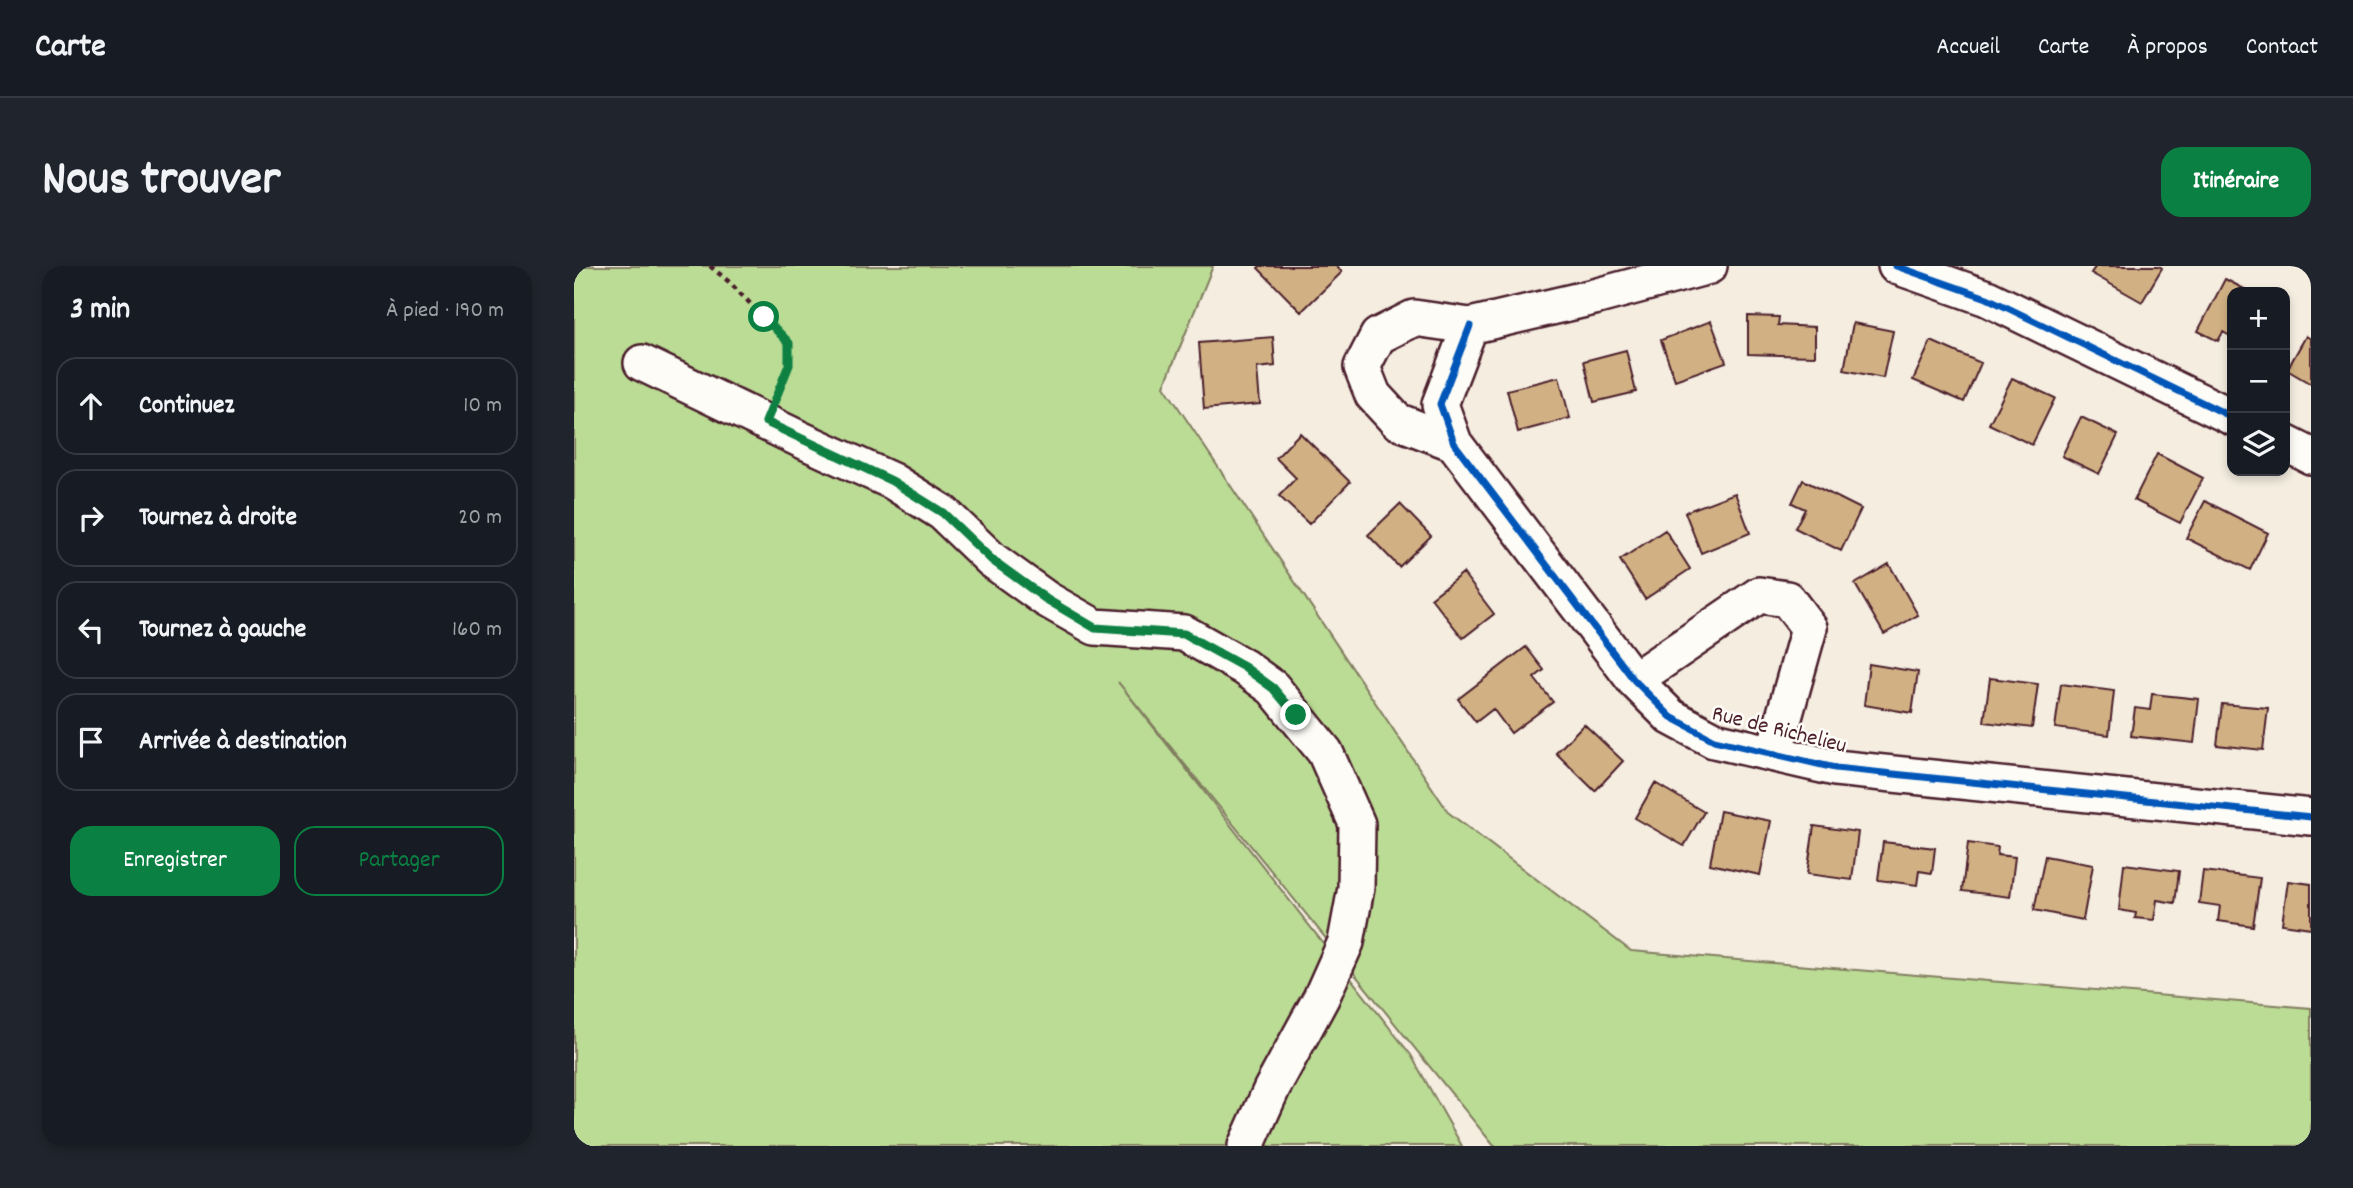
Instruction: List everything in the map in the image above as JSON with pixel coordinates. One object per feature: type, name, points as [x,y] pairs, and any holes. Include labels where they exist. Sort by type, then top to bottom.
[{"type":"street","points":[[1454,443],[1397,421],[1373,394],[1362,368],[1378,336],[1414,318],[1470,326],[1709,266]]},
{"type":"street","points":[[1896,266],[1987,298],[2227,415]]},
{"type":"street","points":[[1968,266],[1987,298]]},
{"type":"street","name":"Rue de Richelieu","points":[[1470,326],[1440,404],[1454,443],[1634,680],[1671,717],[1714,740],[1835,768],[2311,817]]},
{"type":"street","points":[[642,363],[892,481],[943,513],[992,560],[1046,599],[1095,628],[1184,634],[1244,667],[1273,688],[1325,752],[1357,824],[1356,888],[1346,942],[1321,998],[1272,1088],[1246,1146]]},
{"type":"street","points":[[2290,446],[2311,456]]},
{"type":"street","name":"Rue de Richelieu","points":[[1634,680],[1759,595],[1787,599],[1809,628],[1774,753]]},
{"type":"path","points":[[710,266],[789,343],[789,365],[766,422]]},
{"type":"green space","points":[[574,266],[1213,266],[1164,386],[1449,813],[1631,951],[2311,1008],[2311,1146],[1494,1146],[1118,682],[1411,1055],[1462,1146],[574,1146]]},
{"type":"building","points":[[1336,266],[1342,272],[1301,312],[1258,268]]},
{"type":"building","points":[[2096,266],[2162,268],[2142,302],[2091,273]]},
{"type":"building","points":[[2225,279],[2240,287],[2227,287],[2227,334],[2223,332],[2218,341],[2198,331]]},
{"type":"building","points":[[1748,316],[1779,317],[1778,325],[1815,327],[1815,356],[1748,354]]},
{"type":"building","points":[[1711,321],[1726,362],[1675,380],[1661,340]]},
{"type":"building","points":[[1853,323],[1893,331],[1883,378],[1844,370]]},
{"type":"building","points":[[2306,336],[2311,339],[2311,384],[2290,372],[2290,365]]},
{"type":"building","points":[[1273,337],[1275,366],[1257,368],[1260,404],[1204,409],[1199,343]]},
{"type":"building","points":[[1931,341],[1981,363],[1964,402],[1913,380]]},
{"type":"building","points":[[1626,350],[1636,392],[1594,402],[1584,361]]},
{"type":"building","points":[[1559,377],[1570,418],[1518,432],[1507,390]]},
{"type":"building","points":[[2012,378],[2055,398],[2032,445],[1989,424]]},
{"type":"building","points":[[2081,417],[2118,435],[2099,474],[2062,456]]},
{"type":"building","points":[[1300,433],[1350,482],[1309,524],[1279,496],[1296,478],[1276,458]]},
{"type":"building","points":[[2157,454],[2203,478],[2180,523],[2134,500]]},
{"type":"building","points":[[1803,480],[1861,509],[1841,551],[1795,528],[1805,509],[1792,503]]},
{"type":"building","points":[[1735,493],[1750,533],[1701,553],[1685,512]]},
{"type":"building","points":[[2205,501],[2268,533],[2250,570],[2186,538]]},
{"type":"building","points":[[1400,504],[1431,536],[1399,567],[1368,535]]},
{"type":"building","points":[[1665,530],[1690,569],[1645,599],[1620,560]]},
{"type":"building","points":[[1889,564],[1918,615],[1884,634],[1855,584]]},
{"type":"building","points":[[1463,573],[1494,614],[1463,638],[1431,598]]},
{"type":"building","points":[[1526,647],[1544,670],[1534,678],[1553,702],[1511,733],[1493,709],[1476,722],[1458,699]]},
{"type":"building","points":[[1869,664],[1918,672],[1912,713],[1864,705]]},
{"type":"building","points":[[1990,678],[2038,684],[2032,728],[1984,722]]},
{"type":"building","points":[[2061,684],[2114,691],[2109,735],[2055,728]]},
{"type":"building","points":[[2152,694],[2199,699],[2194,743],[2131,736],[2135,708],[2150,710]]},
{"type":"building","points":[[2222,704],[2268,708],[2263,750],[2217,745]]},
{"type":"building","points":[[1584,724],[1623,761],[1595,791],[1556,753]]},
{"type":"building","points":[[1655,783],[1704,812],[1684,846],[1635,818]]},
{"type":"building","points":[[1720,811],[1771,821],[1760,875],[1710,864]]},
{"type":"building","points":[[1814,826],[1858,832],[1852,880],[1807,874]]},
{"type":"building","points":[[1883,842],[1935,848],[1932,873],[1919,871],[1917,885],[1878,880]]},
{"type":"building","points":[[1968,843],[1998,847],[1997,855],[2015,857],[2010,897],[1962,891]]},
{"type":"building","points":[[2045,856],[2093,865],[2083,920],[2034,910]]},
{"type":"building","points":[[2124,864],[2179,871],[2175,903],[2157,900],[2154,920],[2135,918],[2136,913],[2119,910]]},
{"type":"building","points":[[2203,871],[2260,878],[2253,926],[2218,921],[2220,906],[2199,903]]},
{"type":"building","points":[[2288,881],[2311,884],[2311,928],[2282,924]]},
{"type":"cycle path","points":[[1896,266],[1987,298],[2227,415]]},
{"type":"cycle path","points":[[1470,326],[1440,404],[1454,443],[1634,680],[1671,717],[1714,740],[1835,768],[2311,817]]},
{"type":"route","points":[[764,317],[789,343],[789,365],[766,422],[892,481],[943,513],[992,560],[1046,599],[1095,628],[1184,634],[1244,667],[1273,688],[1296,715]]}]
